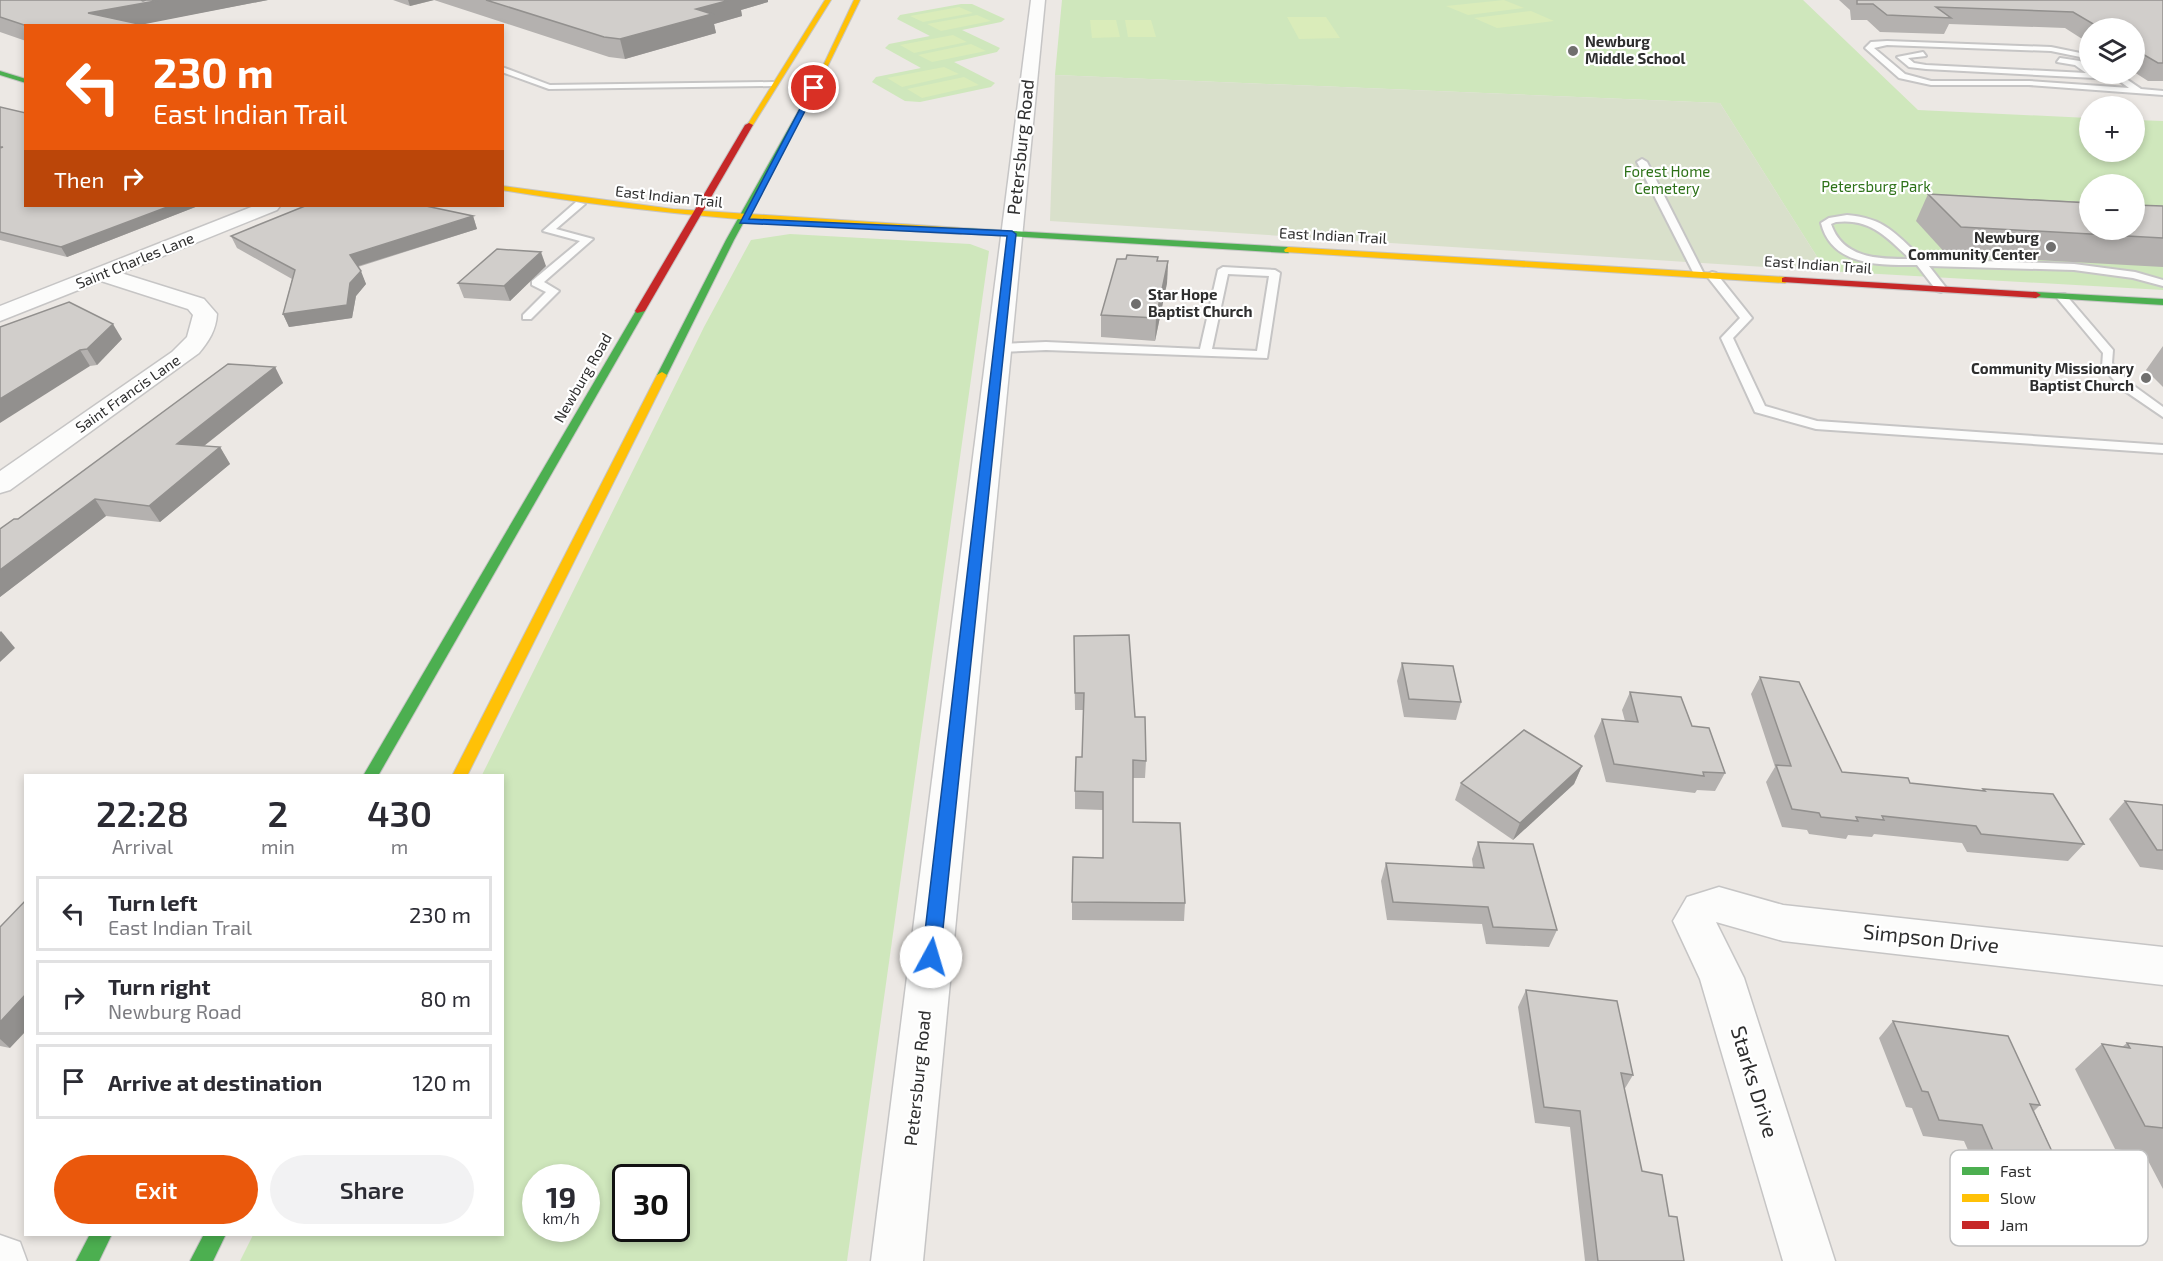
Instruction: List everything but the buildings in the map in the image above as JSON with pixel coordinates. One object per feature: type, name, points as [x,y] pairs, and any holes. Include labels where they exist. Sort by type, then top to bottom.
[{"type":"main road","name":"Newburg Road","points":[[371,774],[694,217],[773,84],[828,0]]},
{"type":"main road","points":[[460,774],[730,240],[743,221],[857,0]]},
{"type":"main road","points":[[0,72],[24,80]]},
{"type":"main road","name":"East Indian Trail","points":[[504,188],[580,204],[743,221],[1012,234],[2163,302]]},
{"type":"main road","points":[[87,1261],[101,1236]]},
{"type":"main road","points":[[201,1261],[215,1236]]},
{"type":"street","name":"Petersburg Road","points":[[897,1261],[1038,0]]},
{"type":"street","name":"Saint Charles Lane","points":[[0,314],[103,275],[268,207]]},
{"type":"street","name":"Saint Francis Lane","points":[[0,484],[181,357],[201,336],[205,327],[205,314],[196,304],[103,275]]},
{"type":"street","name":"Simpson Drive","points":[[1702,909],[1719,904],[1783,923],[2163,966]]},
{"type":"street","name":"Starks Drive","points":[[1702,909],[1694,921],[1722,978],[1809,1261]]},
{"type":"lane","points":[[2079,55],[2051,49],[1887,43],[1874,44],[1869,48],[1902,76],[1920,81],[1946,84],[2029,83],[2163,93]]},
{"type":"lane","points":[[1932,55],[1908,54],[1901,57],[1912,65],[1926,68],[2079,74]]},
{"type":"lane","points":[[2052,60],[2072,62],[2079,66]]},
{"type":"lane","points":[[504,70],[549,87],[773,84]]},
{"type":"lane","points":[[2107,84],[2116,90]]},
{"type":"lane","points":[[2129,84],[2140,91]]},
{"type":"lane","points":[[1642,162],[1705,274],[1746,318],[1727,338],[1760,409],[1816,425],[2163,448]]},
{"type":"lane","points":[[527,317],[553,291],[536,283],[588,239],[548,231],[580,204]]},
{"type":"lane","points":[[1941,289],[1920,262],[1887,228],[1879,224],[1846,218],[1829,220],[1826,227],[1842,252],[1854,257],[1920,262],[2083,269],[2117,272],[2163,283]]},
{"type":"lane","points":[[1206,351],[1228,247]]},
{"type":"lane","points":[[999,348],[1046,346],[1263,355],[1275,273],[1223,270]]},
{"type":"lane","points":[[2061,296],[2109,353],[2106,364],[2126,386],[2163,413]]},
{"type":"green space","name":"Petersburg Park","points":[[1062,0],[1803,0],[1918,110],[2079,118],[2079,162],[2145,162],[2145,120],[2163,121],[2163,290],[1826,271],[1720,103],[1055,75]]},
{"type":"green space","points":[[1504,0],[1524,8],[1468,15],[1446,6]]},
{"type":"green space","points":[[972,4],[1005,19],[1001,22],[962,30],[1000,48],[997,52],[954,62],[995,83],[991,87],[920,102],[905,101],[872,82],[876,77],[921,68],[885,48],[889,44],[930,36],[897,19],[900,15]]},
{"type":"green space","points":[[959,7],[973,13],[923,22],[910,16]]},
{"type":"green space","points":[[1531,11],[1554,21],[1497,28],[1474,18]]},
{"type":"green space","points":[[977,15],[991,21],[941,31],[927,24]]},
{"type":"green space","points":[[1287,17],[1326,17],[1340,38],[1299,39]]},
{"type":"green space","points":[[1090,20],[1116,20],[1120,37],[1092,38]]},
{"type":"green space","points":[[1125,20],[1151,20],[1156,37],[1128,37]]},
{"type":"green space","points":[[953,35],[967,42],[914,53],[900,45]]},
{"type":"green space","points":[[971,44],[986,51],[932,62],[918,55]]},
{"type":"green space","points":[[944,67],[959,74],[902,87],[887,78]]},
{"type":"green space","name":"Forest Home Cemetery","points":[[1055,75],[1720,103],[1826,271],[1050,221]]},
{"type":"green space","points":[[964,77],[979,85],[922,98],[907,89]]},
{"type":"green space","points":[[790,234],[970,244],[989,251],[847,1261],[240,1261],[252,1236],[504,1236],[504,774],[482,774],[704,327],[751,240]]},
{"type":"traffic: fast","points":[[0,73],[24,80]]},
{"type":"traffic: fast","points":[[662,375],[730,240],[816,84]]},
{"type":"traffic: fast","points":[[961,231],[1288,250]]},
{"type":"traffic: fast","points":[[2036,295],[2163,302]]},
{"type":"traffic: fast","points":[[371,774],[640,311]]},
{"type":"traffic: fast","points":[[87,1261],[101,1236]]},
{"type":"traffic: fast","points":[[201,1261],[215,1236]]},
{"type":"traffic: slow","points":[[749,125],[828,0]]},
{"type":"traffic: slow","points":[[816,84],[857,0]]},
{"type":"traffic: slow","points":[[504,188],[559,198],[673,212],[961,231]]},
{"type":"traffic: slow","points":[[1288,250],[1785,280]]},
{"type":"traffic: slow","points":[[460,774],[662,375]]},
{"type":"traffic: jam","points":[[640,311],[749,125]]},
{"type":"traffic: jam","points":[[1785,280],[2036,295]]},
{"type":"place","name":"Newburg Middle School","points":[[1573,51]]},
{"type":"place","name":"Newburg Community Center","points":[[2051,247]]},
{"type":"place","name":"Star Hope Baptist Church","points":[[1136,304]]},
{"type":"place","name":"Community Missionary Baptist Church","points":[[2146,378]]},
{"type":"route","points":[[814,88],[743,221],[1012,234],[931,957]]}]
